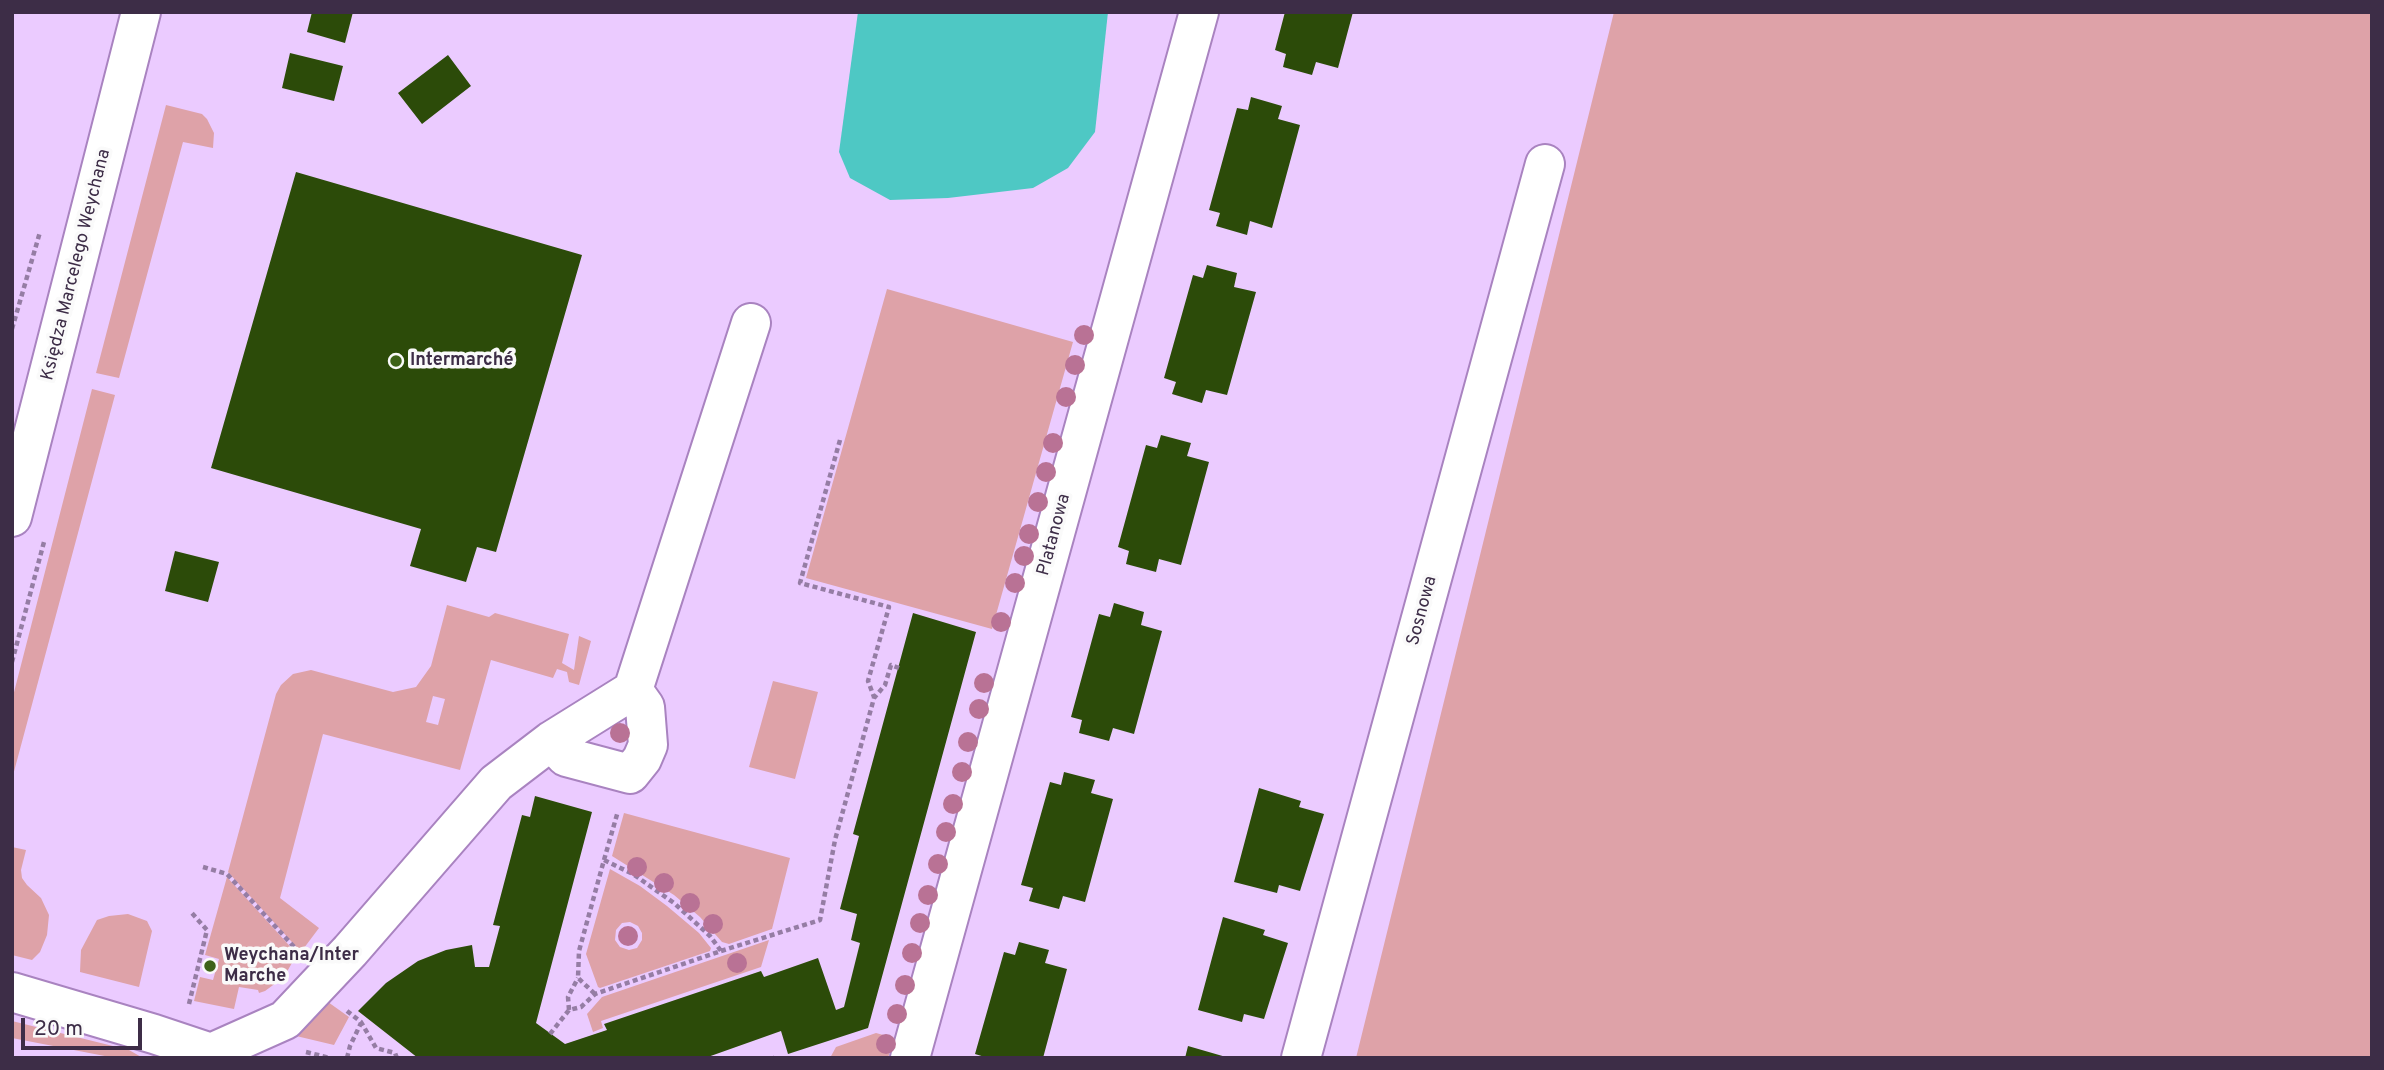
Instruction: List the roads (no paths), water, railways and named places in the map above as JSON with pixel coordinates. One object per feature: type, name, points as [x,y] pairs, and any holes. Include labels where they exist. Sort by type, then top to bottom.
[{"type":"street","name":"Księdza Marcelego Weychana","points":[[12,517],[141,12]]},
{"type":"street","name":"Platanowa","points":[[910,1058],[1199,12]]},
{"type":"street","name":"Sosnowa","points":[[1301,1058],[1545,163]]},
{"type":"street","points":[[12,992],[211,1055],[285,1020],[496,783],[551,741],[632,690],[751,323]]},
{"type":"street","points":[[551,741],[566,757],[630,774],[642,759],[648,745],[645,707],[632,690]]},
{"type":"place","name":"Intermarché","points":[[396,361]]},
{"type":"place","name":"Weychana/Inter Marche","points":[[210,966]]}]
